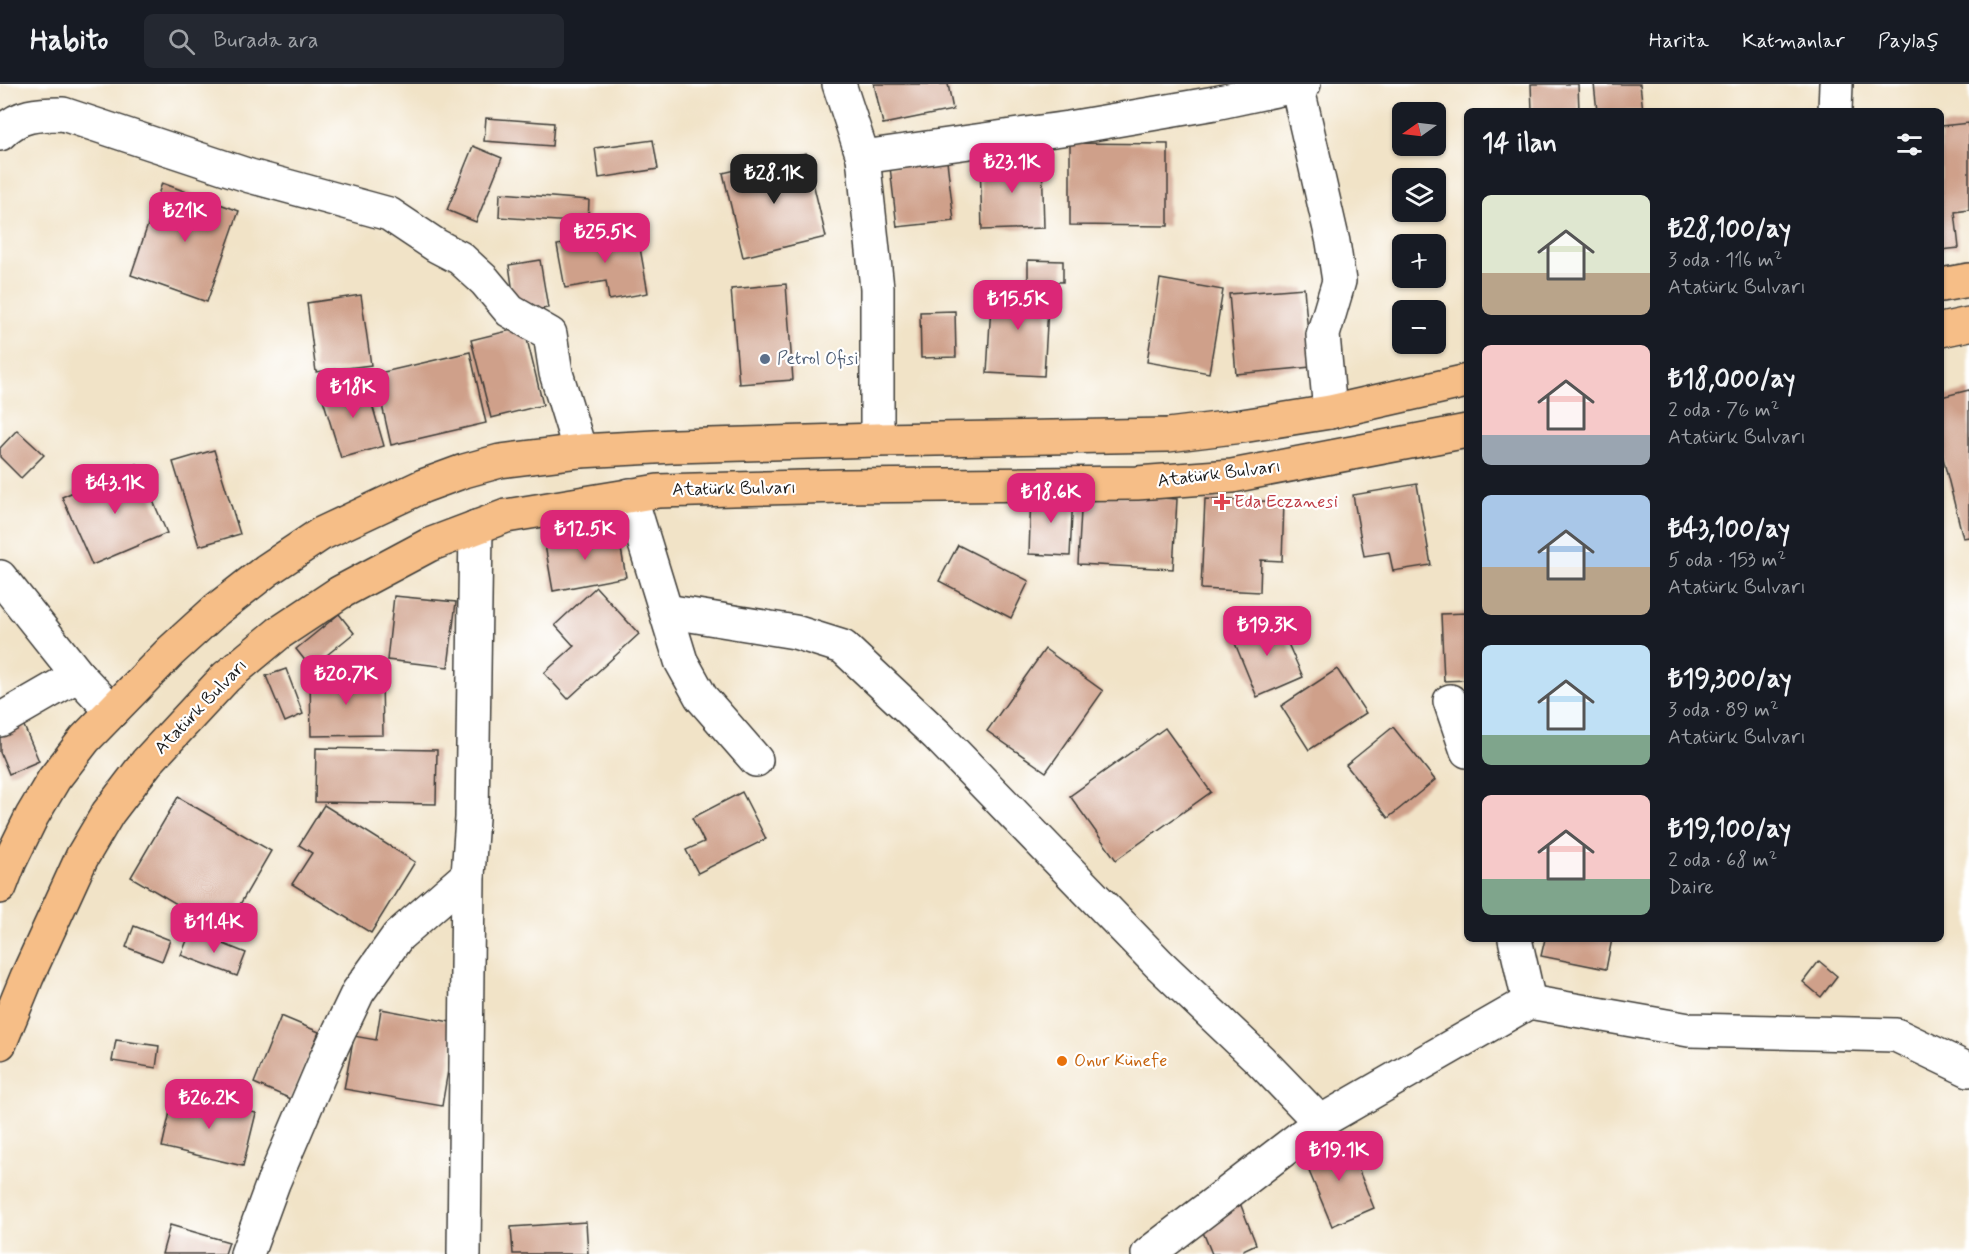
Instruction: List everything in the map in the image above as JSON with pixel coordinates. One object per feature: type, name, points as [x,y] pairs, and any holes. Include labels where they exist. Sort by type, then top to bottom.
[{"type":"highway","points":[[1944,329],[1969,324]]},
{"type":"highway","points":[[0,887],[32,816],[54,779],[85,739],[171,651],[216,610],[267,570],[321,534],[423,486],[464,471],[500,461],[580,451],[674,446],[1168,435],[1330,412],[1464,382]]},
{"type":"highway","name":"Atatürk Bulvarı","points":[[0,1043],[31,967],[92,839],[108,813],[147,762],[226,677],[279,633],[339,593],[429,545],[506,516],[658,491],[842,486],[1137,483],[1232,476],[1464,432]]},
{"type":"highway","points":[[840,442],[842,486]]},
{"type":"street","points":[[839,84],[863,158],[877,288],[877,440]]},
{"type":"street","points":[[1835,108],[1836,84]]},
{"type":"street","points":[[863,158],[1080,126],[1215,103],[1301,85],[1339,281],[1323,335],[1330,412]]},
{"type":"street","points":[[0,134],[19,120],[36,113],[63,114],[250,176],[389,214],[459,258],[485,281],[510,311],[550,334],[556,373],[580,451]]},
{"type":"street","points":[[630,495],[681,661],[701,697],[756,760]]},
{"type":"street","points":[[464,1254],[468,875],[472,818],[476,527]]},
{"type":"street","points":[[0,577],[78,675],[112,711]]},
{"type":"street","points":[[666,611],[795,632],[843,646],[937,735],[1159,964],[1260,1060],[1320,1122]]},
{"type":"street","points":[[0,720],[78,675]]},
{"type":"street","points":[[1450,701],[1464,742]]},
{"type":"street","points":[[247,1254],[277,1173],[326,1059],[358,992],[398,936],[468,875]]},
{"type":"street","points":[[1516,942],[1529,1002]]},
{"type":"street","points":[[1148,1254],[1320,1122],[1529,1002],[1689,1030],[1896,1035],[1969,1070]]},
{"type":"building","points":[[874,84],[948,84],[953,110],[883,124]]},
{"type":"building","points":[[1531,84],[1578,84],[1579,108],[1532,108]]},
{"type":"building","points":[[1594,84],[1640,84],[1643,108],[1597,108]]},
{"type":"building","points":[[486,118],[554,123],[552,146],[484,141]]},
{"type":"building","points":[[1969,123],[1969,210],[1955,212],[1959,248],[1944,250],[1944,126]]},
{"type":"building","points":[[653,140],[658,169],[599,178],[595,148]]},
{"type":"building","points":[[1070,143],[1168,144],[1168,226],[1070,225]]},
{"type":"building","points":[[473,146],[502,158],[476,222],[447,210]]},
{"type":"building","points":[[806,153],[826,237],[743,257],[723,173]]},
{"type":"building","points":[[1042,157],[1044,228],[982,230],[980,159]]},
{"type":"building","points":[[947,161],[954,221],[897,227],[890,167]]},
{"type":"building","points":[[162,183],[239,211],[207,302],[131,275]]},
{"type":"building","points":[[500,193],[589,200],[588,223],[499,217]]},
{"type":"building","points":[[637,231],[648,293],[609,300],[606,281],[565,288],[557,245]]},
{"type":"building","points":[[540,260],[548,308],[516,313],[509,265]]},
{"type":"building","points":[[1028,260],[1063,261],[1063,282],[1028,281]]},
{"type":"building","points":[[1160,279],[1223,290],[1209,373],[1147,362]]},
{"type":"building","points":[[786,284],[793,380],[739,384],[731,289]]},
{"type":"building","points":[[992,287],[1049,290],[1044,376],[987,373]]},
{"type":"building","points":[[1304,288],[1311,367],[1236,374],[1229,294]]},
{"type":"building","points":[[361,295],[371,365],[316,372],[307,303]]},
{"type":"building","points":[[955,311],[956,357],[921,358],[920,312]]},
{"type":"building","points":[[524,327],[543,405],[491,418],[471,340]]},
{"type":"building","points":[[470,352],[486,423],[391,445],[375,374]]},
{"type":"building","points":[[365,380],[384,446],[341,458],[321,393]]},
{"type":"building","points":[[1969,390],[1969,537],[1963,538],[1944,462],[1944,396]]},
{"type":"building","points":[[17,430],[44,455],[21,478],[0,457],[0,448]]},
{"type":"building","points":[[214,450],[240,534],[199,546],[173,462]]},
{"type":"building","points":[[137,464],[167,533],[92,565],[62,497]]},
{"type":"building","points":[[1417,484],[1431,565],[1393,571],[1389,552],[1364,556],[1353,495]]},
{"type":"building","points":[[1031,493],[1073,494],[1070,556],[1029,554]]},
{"type":"building","points":[[1082,493],[1177,499],[1173,569],[1078,564]]},
{"type":"building","points":[[1205,499],[1284,502],[1282,561],[1261,560],[1260,592],[1201,589]]},
{"type":"building","points":[[618,532],[626,577],[553,591],[545,545]]},
{"type":"building","points":[[958,545],[1029,581],[1011,618],[939,581]]},
{"type":"building","points":[[596,587],[639,634],[568,699],[544,673],[574,646],[555,625]]},
{"type":"building","points":[[394,596],[456,602],[448,667],[387,660]]},
{"type":"building","points":[[1464,613],[1464,680],[1444,681],[1441,614]]},
{"type":"building","points":[[339,614],[354,633],[311,668],[296,649]]},
{"type":"building","points":[[1276,617],[1303,677],[1257,697],[1232,636]]},
{"type":"building","points":[[1045,649],[1103,691],[1046,772],[987,731]]},
{"type":"building","points":[[286,669],[303,714],[285,722],[266,676]]},
{"type":"building","points":[[1337,669],[1366,713],[1309,750],[1281,706]]},
{"type":"building","points":[[382,676],[383,735],[311,736],[310,677]]},
{"type":"building","points":[[21,719],[39,761],[9,774],[0,752],[0,729]]},
{"type":"building","points":[[1393,727],[1435,780],[1388,818],[1346,765]]},
{"type":"building","points":[[1165,728],[1211,792],[1116,860],[1070,796]]},
{"type":"building","points":[[316,748],[437,750],[436,804],[315,802]]},
{"type":"building","points":[[742,792],[766,839],[698,873],[686,850],[704,842],[692,818]]},
{"type":"building","points":[[178,797],[271,851],[224,932],[131,877]]},
{"type":"building","points":[[324,805],[415,862],[371,933],[292,884],[312,853],[299,845]]},
{"type":"building","points":[[134,926],[170,940],[162,961],[126,947]]},
{"type":"building","points":[[191,931],[246,953],[237,976],[181,955]]},
{"type":"building","points":[[1544,942],[1611,942],[1606,969],[1541,956]]},
{"type":"building","points":[[1819,961],[1837,976],[1821,997],[1803,982]]},
{"type":"building","points":[[381,1009],[456,1023],[442,1106],[344,1089],[354,1036],[376,1040]]},
{"type":"building","points":[[281,1016],[319,1032],[291,1099],[254,1083]]},
{"type":"building","points":[[116,1040],[159,1046],[156,1068],[112,1061]]},
{"type":"building","points":[[174,1094],[256,1113],[243,1166],[162,1147]]},
{"type":"building","points":[[1346,1139],[1374,1208],[1332,1226],[1303,1157]]},
{"type":"building","points":[[1240,1203],[1256,1244],[1243,1250],[1245,1254],[1212,1254],[1198,1220]]},
{"type":"building","points":[[586,1222],[588,1254],[513,1254],[511,1227]]},
{"type":"building","points":[[170,1225],[229,1242],[225,1254],[162,1254]]},
{"type":"place","name":"Petrol Ofisi","points":[[765,359]]},
{"type":"place","name":"Eda Eczanesi","points":[[1222,502]]},
{"type":"place","name":"Onur Künefe","points":[[1062,1061]]}]
